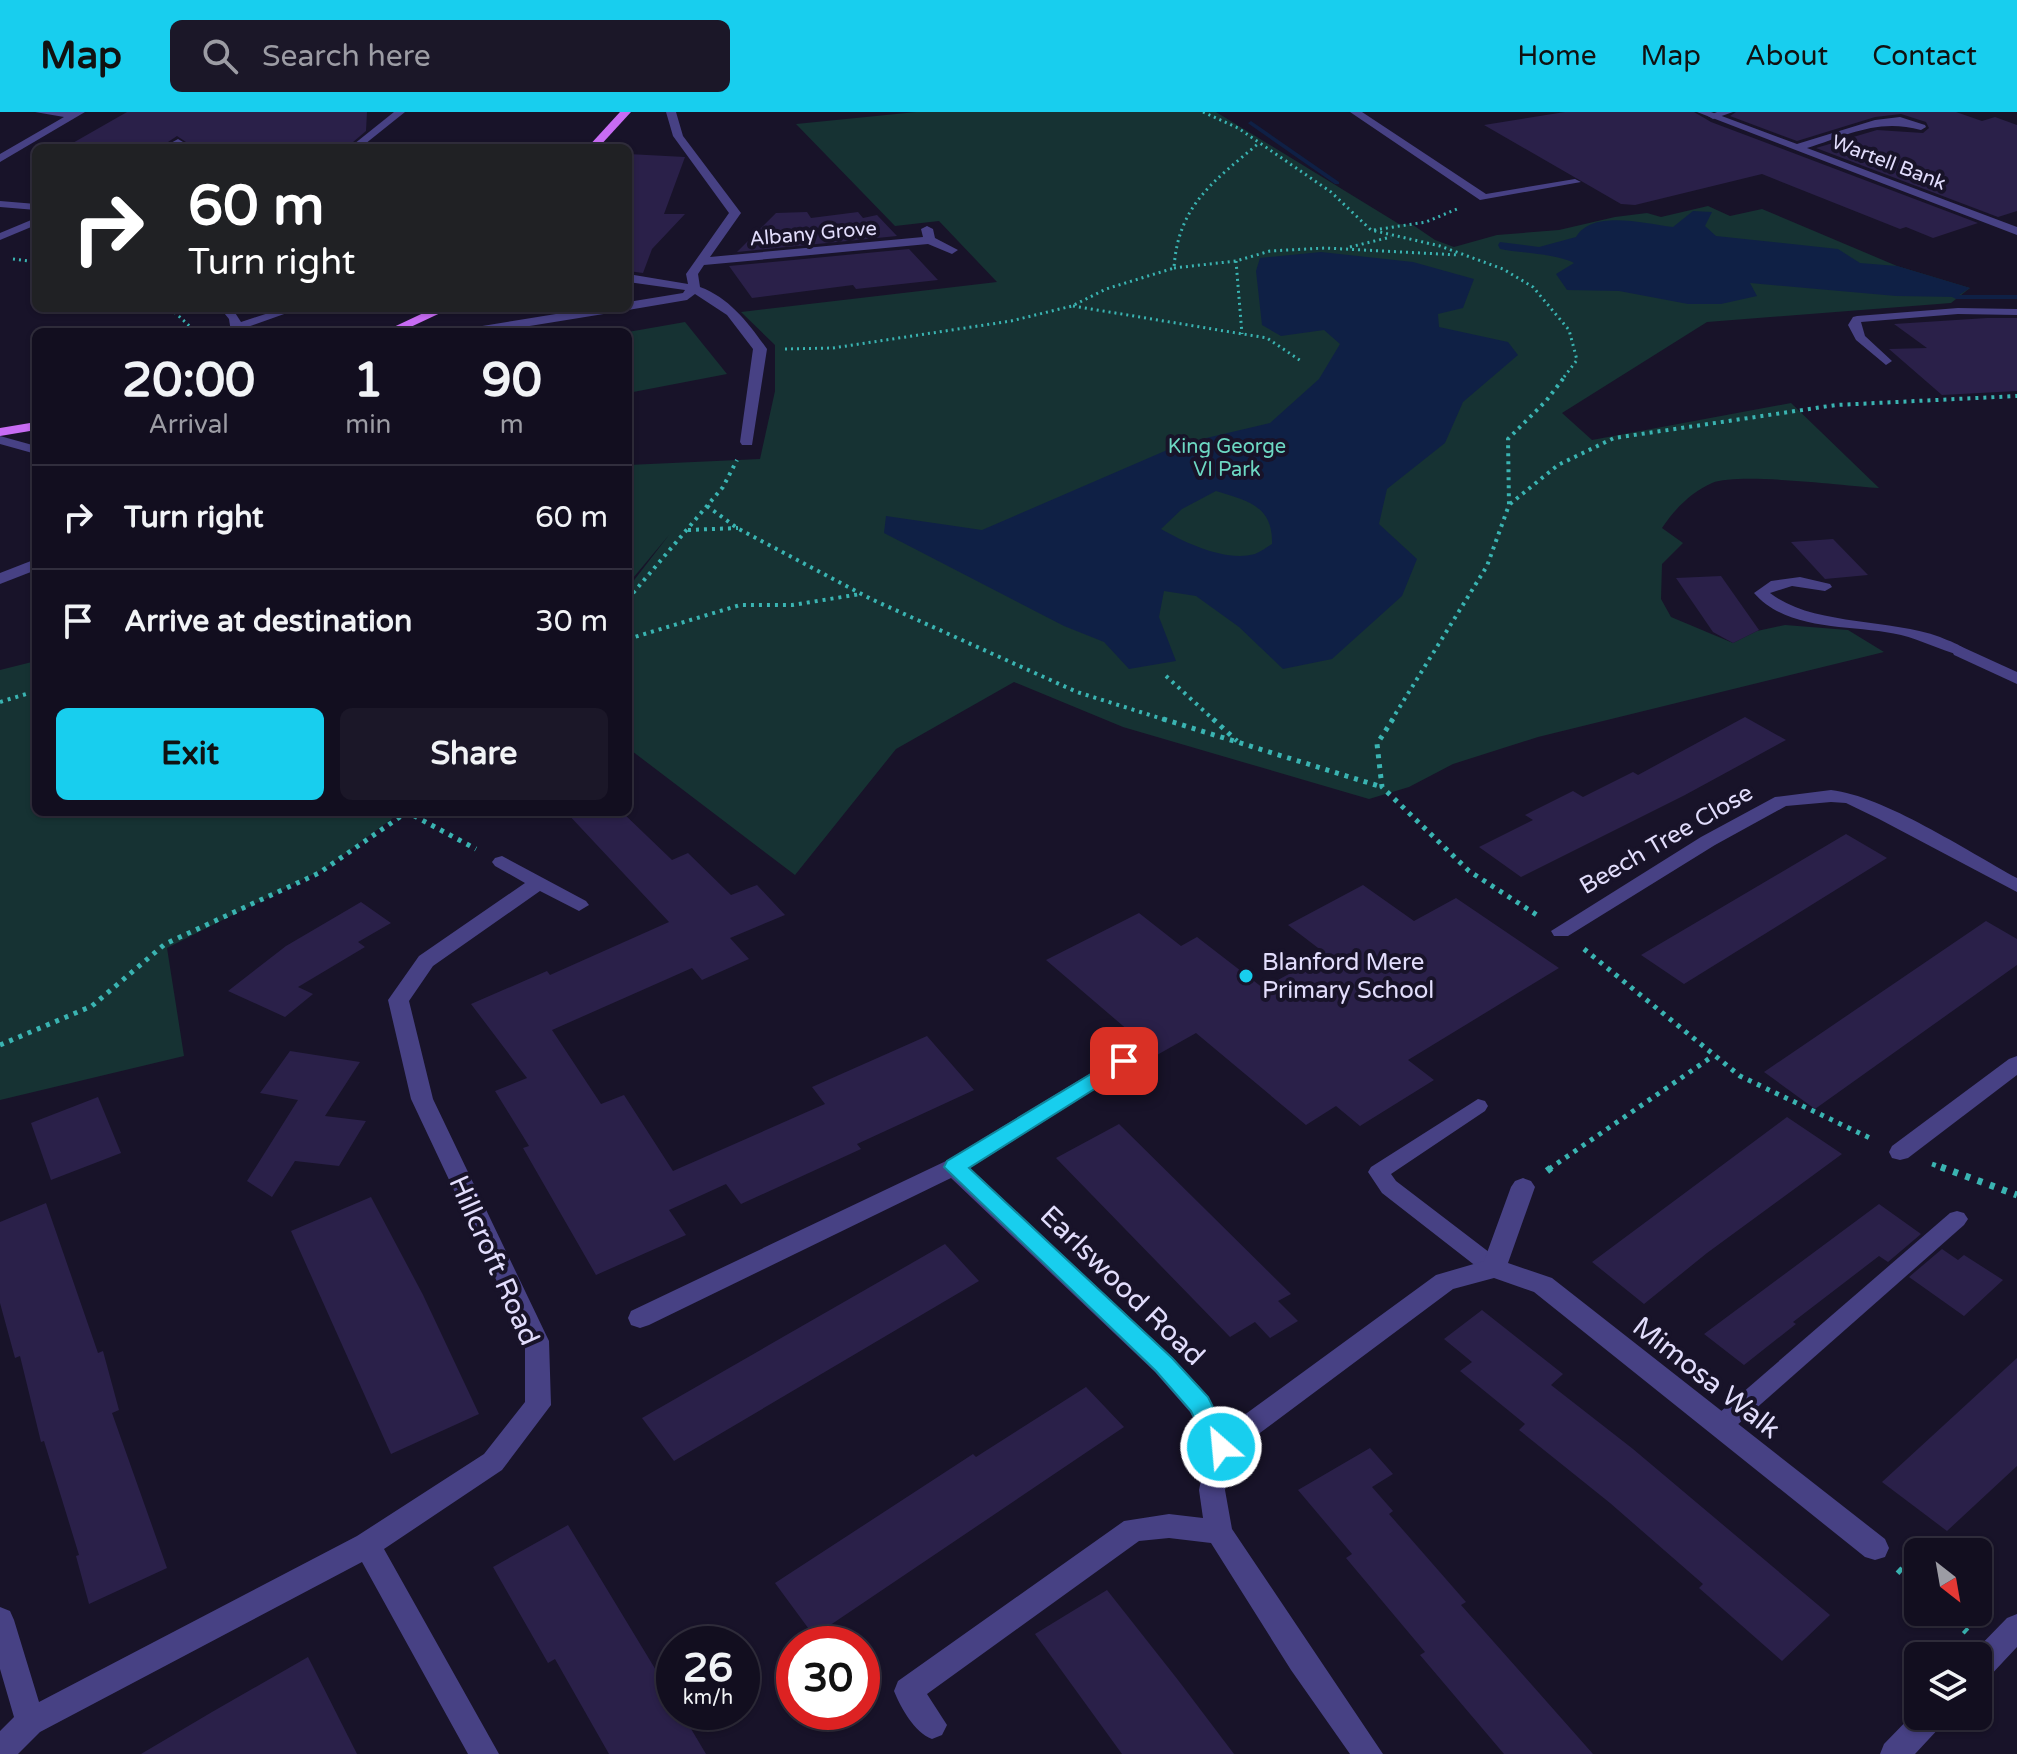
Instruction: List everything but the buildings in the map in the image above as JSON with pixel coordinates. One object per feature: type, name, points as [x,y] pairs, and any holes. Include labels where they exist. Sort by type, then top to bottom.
[{"type":"main road","points":[[596,144],[626,112]]},
{"type":"main road","points":[[398,328],[436,312]]},
{"type":"main road","points":[[0,432],[32,427]]},
{"type":"street","points":[[40,112],[77,114]]},
{"type":"street","points":[[671,112],[678,136],[735,213],[692,274],[695,286]]},
{"type":"street","points":[[1355,112],[1484,198],[1575,182]]},
{"type":"street","points":[[0,159],[77,114]]},
{"type":"street","name":"Wartell Bank","points":[[1708,114],[2017,231]]},
{"type":"street","points":[[1848,114],[1875,123]]},
{"type":"street","points":[[1798,147],[1875,123],[1900,120],[1921,127]]},
{"type":"street","name":"Albany Grove","points":[[699,262],[928,234],[952,250]]},
{"type":"street","points":[[632,278],[695,286],[735,313],[760,349],[747,442]]},
{"type":"street","points":[[632,305],[687,296],[695,286]]},
{"type":"street","points":[[494,328],[592,312]]},
{"type":"street","points":[[0,440],[32,449]]},
{"type":"street","points":[[0,579],[32,566]]},
{"type":"street","points":[[1960,651],[2017,679]]},
{"type":"street","name":"Beech Tree Close","points":[[1561,931],[1708,841],[1782,801],[1831,796],[1850,798],[1874,809],[2017,886]]},
{"type":"street","points":[[502,862],[579,905]]},
{"type":"street","name":"Hillcroft Road","points":[[0,1751],[30,1722],[367,1545],[493,1462],[538,1405],[537,1341],[422,1099],[398,1000],[426,961],[539,883]]},
{"type":"street","points":[[640,1318],[954,1167],[1124,1061]]},
{"type":"street","points":[[1900,1152],[2017,1064]]},
{"type":"street","name":"Earlswood Road","points":[[954,1167],[1164,1365],[1199,1404],[1221,1447]]},
{"type":"street","points":[[1368,1754],[1301,1660],[1219,1532],[1212,1490],[1221,1447],[1445,1282],[1494,1268],[1523,1187]]},
{"type":"street","name":"Mimosa Walk","points":[[1494,1268],[1543,1285],[1875,1548]]},
{"type":"street","points":[[932,1725],[908,1691],[1134,1529],[1169,1526],[1219,1532]]},
{"type":"street","points":[[367,1545],[484,1754]]},
{"type":"street","points":[[0,1620],[30,1722]]},
{"type":"street","points":[[1992,1653],[2017,1627]]},
{"type":"street","points":[[1895,1754],[1918,1730]]},
{"type":"lane","points":[[359,144],[400,112]]},
{"type":"lane","points":[[1708,114],[1728,112]]},
{"type":"lane","points":[[174,144],[178,142]]},
{"type":"lane","points":[[0,204],[32,207]]},
{"type":"lane","points":[[0,237],[32,223]]},
{"type":"lane","points":[[1886,361],[1860,338],[1854,325],[1857,319],[1958,311],[2017,312]]},
{"type":"lane","points":[[241,328],[284,312]]},
{"type":"lane","points":[[1825,587],[1801,580],[1773,583],[1761,593],[1777,608],[1820,619],[1923,635],[1960,651]]},
{"type":"lane","points":[[1478,1106],[1378,1172],[1389,1187],[1494,1268]]},
{"type":"lane","points":[[1720,1426],[1957,1219]]},
{"type":"path","points":[[1203,112],[1238,128],[1331,192],[1371,230],[1440,246],[1503,269],[1533,287],[1569,330],[1577,360],[1546,401],[1508,439],[1509,505],[1487,566],[1377,744],[1382,787]]},
{"type":"path","points":[[1174,268],[1173,248],[1182,219],[1201,192],[1259,143]]},
{"type":"path","points":[[1371,230],[1426,222],[1484,198]]},
{"type":"path","points":[[1346,248],[1392,236]]},
{"type":"path","points":[[760,349],[833,348],[1011,321],[1072,306],[1117,285],[1174,268],[1236,261],[1270,251],[1346,248],[1465,255]]},
{"type":"path","points":[[12,259],[32,262]]},
{"type":"path","points":[[1236,261],[1242,334]]},
{"type":"path","points":[[1072,306],[1267,338],[1301,361]]},
{"type":"path","points":[[174,312],[192,328]]},
{"type":"path","points":[[1509,505],[1542,473],[1586,448],[1614,438],[1836,405],[2017,396]]},
{"type":"path","points":[[632,594],[723,487],[747,442]]},
{"type":"path","points":[[707,506],[738,528],[861,594],[1077,692],[1382,787],[1469,871],[1561,931],[1740,1076],[1900,1152],[2017,1195]]},
{"type":"path","points":[[687,530],[738,528]]},
{"type":"path","points":[[632,638],[740,605],[792,605],[861,594]]},
{"type":"path","points":[[1166,676],[1237,742]]},
{"type":"path","points":[[0,702],[32,692]]},
{"type":"path","points":[[0,1045],[92,1006],[165,944],[319,873],[401,816]]},
{"type":"path","points":[[415,816],[502,862]]},
{"type":"path","points":[[1523,1187],[1714,1056]]},
{"type":"green space","name":"King George VI Park","points":[[916,112],[1216,112],[1399,224],[1413,225],[1435,240],[1454,247],[1497,235],[1559,230],[1647,213],[1661,217],[1708,206],[1730,216],[1762,209],[1897,266],[1970,288],[1951,303],[1707,322],[1562,413],[1592,440],[1791,403],[1879,488],[1745,479],[1726,480],[1704,487],[1684,502],[1662,528],[1683,543],[1662,564],[1661,599],[1671,617],[1733,643],[1757,631],[1785,625],[1848,630],[1884,652],[1538,737],[1453,764],[1409,787],[1369,799],[1123,727],[1014,682],[896,749],[795,875],[632,751],[632,583],[669,535],[632,579],[632,465],[760,459],[775,391],[775,345],[741,312],[997,282],[939,221],[895,226],[796,124]]},
{"type":"green space","points":[[685,322],[727,374],[632,392],[632,331]]},
{"type":"green space","points":[[32,662],[32,816],[396,816],[326,868],[167,948],[184,1056],[0,1100],[0,670]]},
{"type":"water","points":[[1693,211],[1712,212],[1705,226],[1716,236],[1838,249],[1860,263],[1897,266],[1970,288],[1956,297],[1896,296],[1750,283],[1757,296],[1721,304],[1688,304],[1619,291],[1567,290],[1556,274],[1574,263],[1500,249],[1498,245],[1500,242],[1539,247],[1576,237],[1584,228],[1607,221],[1634,221],[1673,227]]},
{"type":"water","points":[[1321,252],[1413,262],[1474,279],[1463,308],[1438,314],[1439,327],[1508,342],[1518,355],[1463,402],[1445,443],[1387,489],[1379,524],[1417,559],[1402,596],[1332,659],[1283,669],[1239,627],[1196,596],[1164,591],[1159,617],[1176,661],[1129,669],[1104,642],[1064,626],[884,533],[886,516],[982,530],[1181,444],[1270,423],[1319,379],[1340,344],[1324,330],[1281,336],[1262,325],[1256,271],[1260,258]],"holes":[[[1216,491],[1248,502],[1263,513],[1271,531],[1272,544],[1255,554],[1231,555],[1194,545],[1161,529],[1182,509]]]},
{"type":"waterway","points":[[1251,123],[1337,183]]},
{"type":"waterway","points":[[1956,297],[2017,297]]},
{"type":"place","name":"Blanford Mere Primary School","points":[[1246,976]]},
{"type":"route","points":[[1124,1061],[954,1167],[1164,1365],[1199,1404],[1221,1447]]}]
